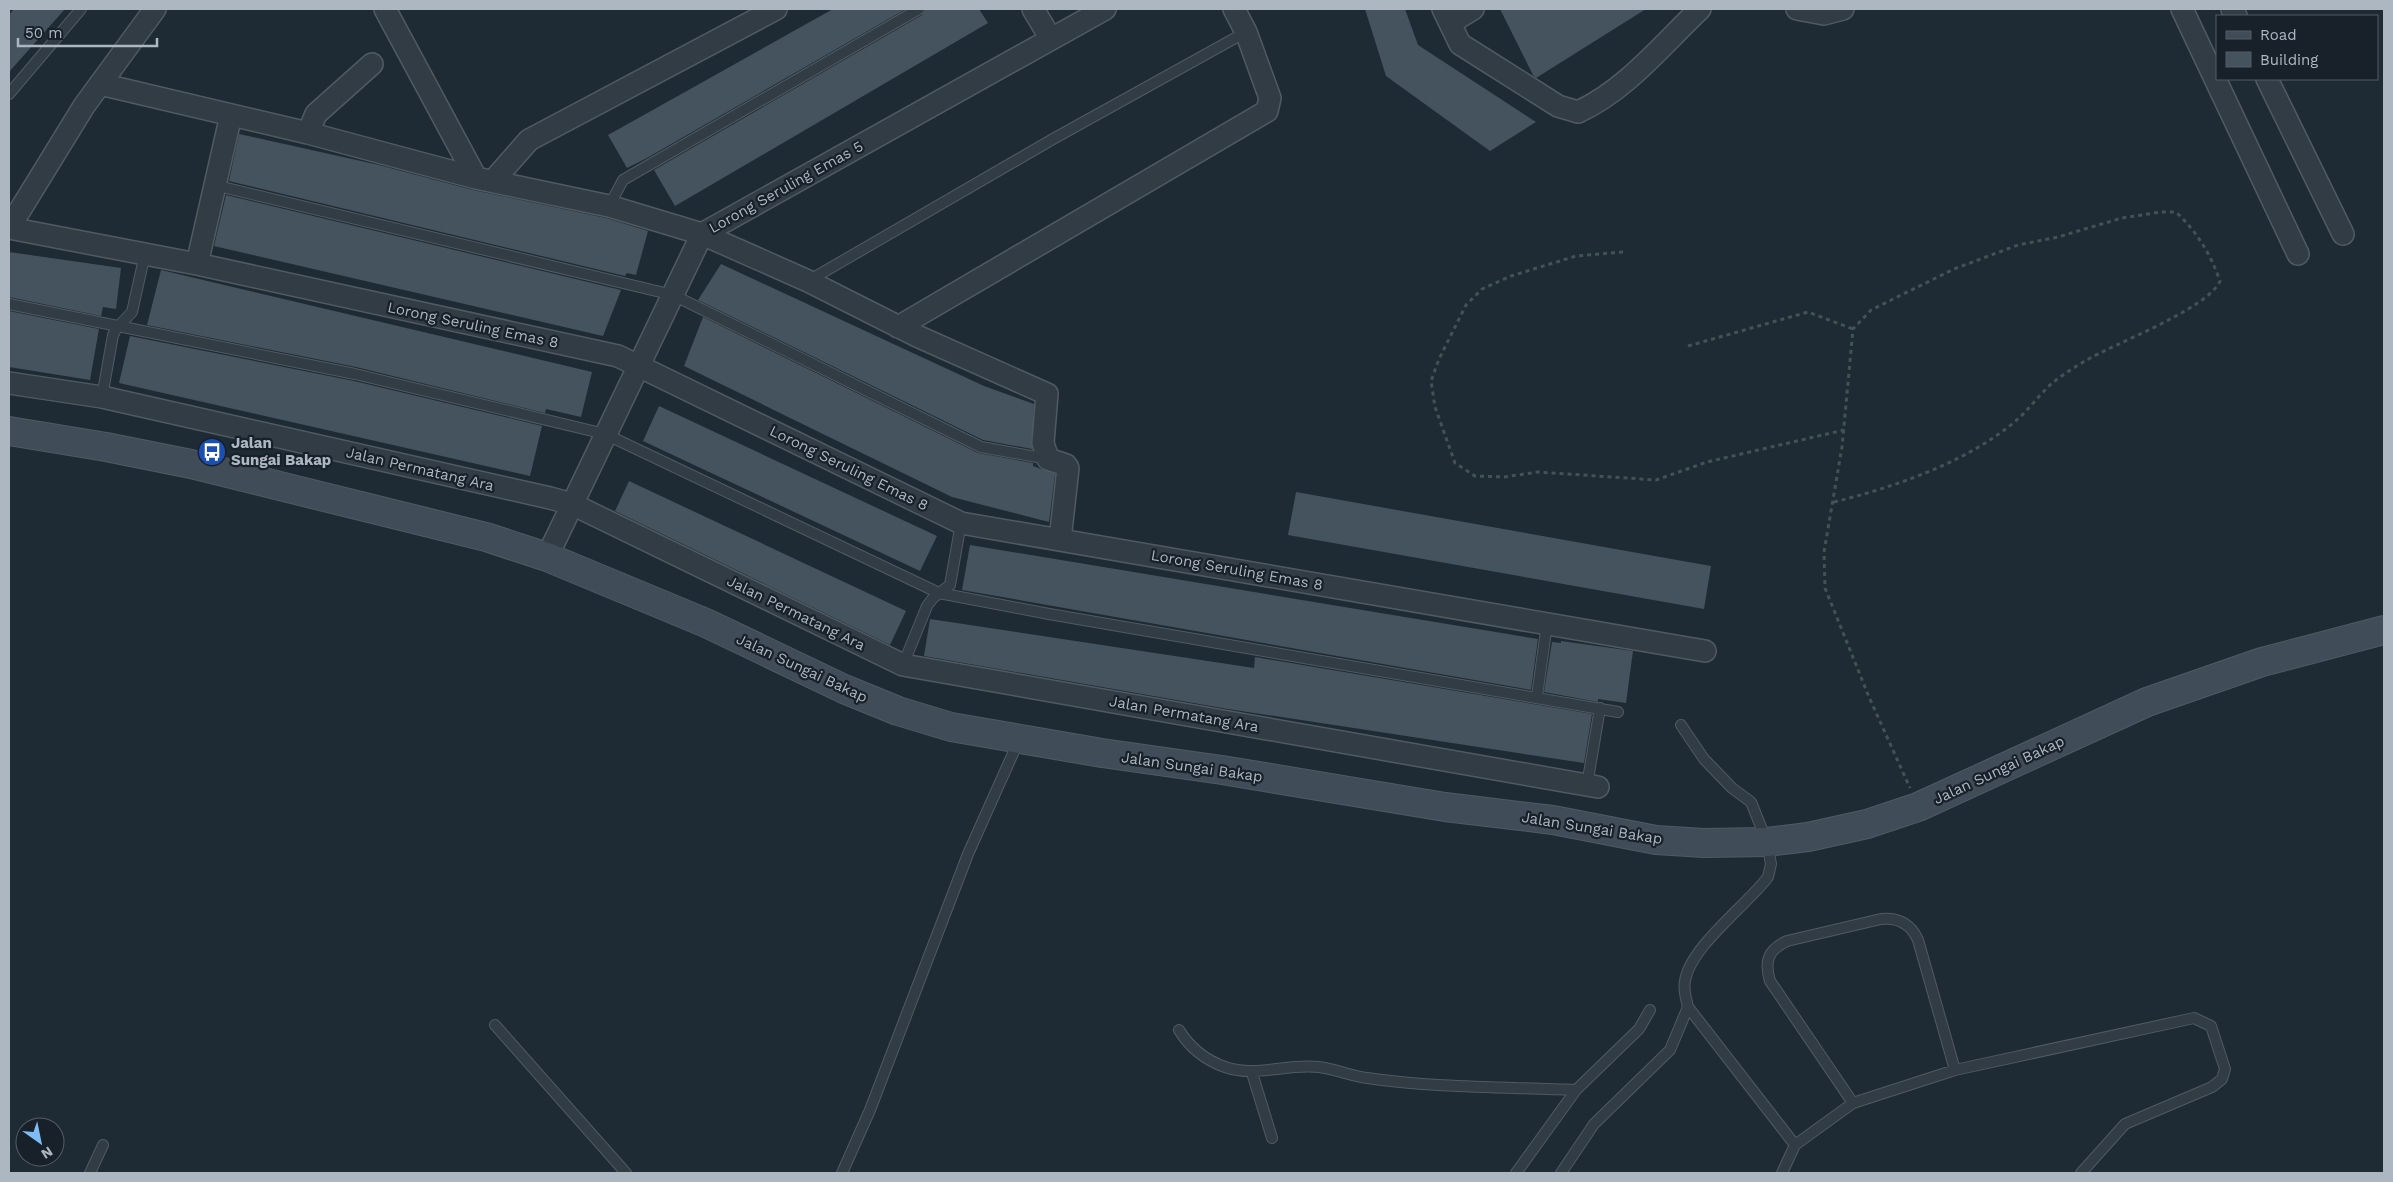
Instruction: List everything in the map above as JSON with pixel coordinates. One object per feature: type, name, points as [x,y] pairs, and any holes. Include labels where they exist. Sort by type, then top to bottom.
[{"type":"main road","name":"Jalan Sungai Bakap","points":[[9,432],[106,447],[191,464],[486,536],[546,557],[706,623],[844,690],[898,711],[951,727],[1445,807],[1554,820],[1656,840],[1704,843],[1767,842],[1808,837],[1857,826],[1918,807],[2147,702],[2262,662],[2384,630]]},
{"type":"street","points":[[9,228],[100,84],[154,9]]},
{"type":"street","points":[[385,9],[485,179]]},
{"type":"street","points":[[485,179],[529,140],[776,9]]},
{"type":"street","points":[[1033,9],[1051,39]]},
{"type":"street","name":"Lorong Seruling Emas 5","points":[[546,557],[702,234],[1105,9]]},
{"type":"street","points":[[898,327],[1267,111],[1270,98],[1246,32],[1234,9]]},
{"type":"street","points":[[1473,9],[1446,16],[1460,44],[1558,106],[1578,112],[1601,101],[1639,68],[1700,9]]},
{"type":"street","points":[[1797,9],[1824,14],[1844,9]]},
{"type":"street","points":[[2182,9],[2298,254]]},
{"type":"street","points":[[308,133],[316,114],[372,64]]},
{"type":"street","points":[[2267,80],[2343,234]]},
{"type":"street","points":[[100,84],[308,133],[485,179],[609,206],[702,234],[808,282],[898,327],[1047,394],[1043,443],[1048,458],[1066,465],[1068,468],[1060,540]]},
{"type":"street","points":[[197,264],[231,115]]},
{"type":"street","name":"Lorong Seruling Emas 8","points":[[9,228],[197,264],[618,356],[961,522],[1705,651]]},
{"type":"street","name":"Jalan Permatang Ara","points":[[9,382],[102,397],[572,504],[903,665],[1593,786]]},
{"type":"lane","points":[[9,94],[81,9]]},
{"type":"lane","points":[[609,206],[623,180],[918,9]]},
{"type":"lane","points":[[808,282],[1053,139],[1246,32]]},
{"type":"lane","points":[[214,185],[673,295],[981,447],[1048,458]]},
{"type":"lane","points":[[102,397],[113,335],[132,312],[146,254]]},
{"type":"lane","points":[[9,304],[121,325],[355,374],[605,434],[939,593],[1068,618],[1537,696],[1618,712]]},
{"type":"lane","points":[[903,665],[927,606],[939,593],[950,585],[961,522]]},
{"type":"lane","points":[[1537,696],[1547,624]]},
{"type":"lane","points":[[1593,786],[1600,708]]},
{"type":"lane","points":[[1681,725],[1704,759],[1732,788],[1751,802],[1767,842],[1771,864],[1768,877],[1696,954],[1690,964],[1684,991],[1688,1007],[1795,1145]]},
{"type":"lane","points":[[842,1173],[870,1110],[968,854],[1020,739]]},
{"type":"lane","points":[[1853,1103],[1770,981],[1767,971],[1767,960],[1775,947],[1787,941],[1881,919],[1894,919],[1907,924],[1918,940],[1955,1070]]},
{"type":"lane","points":[[1562,1173],[1594,1124],[1670,1050],[1688,1007]]},
{"type":"lane","points":[[1516,1173],[1576,1090],[1639,1030],[1650,1010]]},
{"type":"lane","points":[[1782,1173],[1795,1145],[1853,1103],[1955,1070],[2194,1018],[2211,1026],[2225,1069],[2222,1079],[2212,1087],[2125,1124],[2081,1173]]},
{"type":"lane","points":[[495,1025],[626,1173]]},
{"type":"lane","points":[[1179,1030],[1196,1052],[1211,1062],[1226,1068],[1252,1073],[1288,1066],[1311,1067],[1367,1078],[1434,1084],[1576,1090]]},
{"type":"lane","points":[[1252,1073],[1272,1138]]},
{"type":"lane","points":[[90,1173],[103,1145]]},
{"type":"path","points":[[1834,502],[1868,494],[1922,475],[1979,446],[2018,419],[2055,380],[2104,350],[2138,336],[2197,303],[2218,286],[2220,281],[2210,253],[2192,227],[2176,212],[2161,212],[2122,218],[2058,237],[2018,245],[1954,269],[1870,310],[1853,329],[1844,430],[1834,502],[1824,552],[1825,588],[1869,697],[1918,807]]},
{"type":"path","points":[[1623,252],[1576,256],[1511,276],[1482,289],[1466,305],[1439,359],[1431,381],[1435,407],[1455,463],[1475,476],[1504,477],[1538,472],[1656,480],[1707,462],[1844,430]]},
{"type":"path","points":[[1688,346],[1808,312],[1853,329]]},
{"type":"building","points":[[14,9],[65,9],[9,72],[9,15]]},
{"type":"building","points":[[833,9],[906,9],[627,168],[608,135]]},
{"type":"building","points":[[926,9],[979,9],[988,23],[675,206],[654,170],[922,15]]},
{"type":"building","points":[[1365,9],[1405,9],[1418,45],[1536,122],[1490,151],[1386,76]]},
{"type":"building","points":[[1500,9],[1646,9],[1536,78]]},
{"type":"building","points":[[239,134],[379,165],[473,190],[606,218],[648,231],[636,275],[627,273],[625,276],[229,181]]},
{"type":"building","points":[[226,195],[621,290],[603,336],[214,246]]},
{"type":"building","points":[[9,252],[121,268],[116,309],[103,307],[101,316],[9,297]]},
{"type":"building","points":[[721,264],[984,386],[1034,404],[1032,449],[983,440],[698,300]]},
{"type":"building","points":[[161,270],[592,372],[581,417],[546,409],[545,413],[356,367],[147,325]]},
{"type":"building","points":[[9,311],[99,329],[90,380],[9,367]]},
{"type":"building","points":[[703,317],[978,453],[1033,463],[1033,466],[1055,474],[1049,522],[952,497],[684,366]]},
{"type":"building","points":[[130,336],[354,381],[542,426],[530,476],[119,383]]},
{"type":"building","points":[[659,406],[937,536],[920,571],[643,441]]},
{"type":"building","points":[[629,481],[906,611],[890,645],[615,511]]},
{"type":"building","points":[[1296,492],[1711,566],[1704,609],[1288,535]]},
{"type":"building","points":[[970,545],[1538,639],[1531,690],[962,590]]},
{"type":"building","points":[[930,619],[1254,668],[1255,657],[1592,714],[1584,763],[1228,709],[924,656]]},
{"type":"building","points":[[1561,641],[1633,651],[1626,703],[1598,699],[1598,702],[1544,692],[1552,642],[1561,643]]},
{"type":"place","name":"Jalan Sungai Bakap","points":[[212,452]]}]
